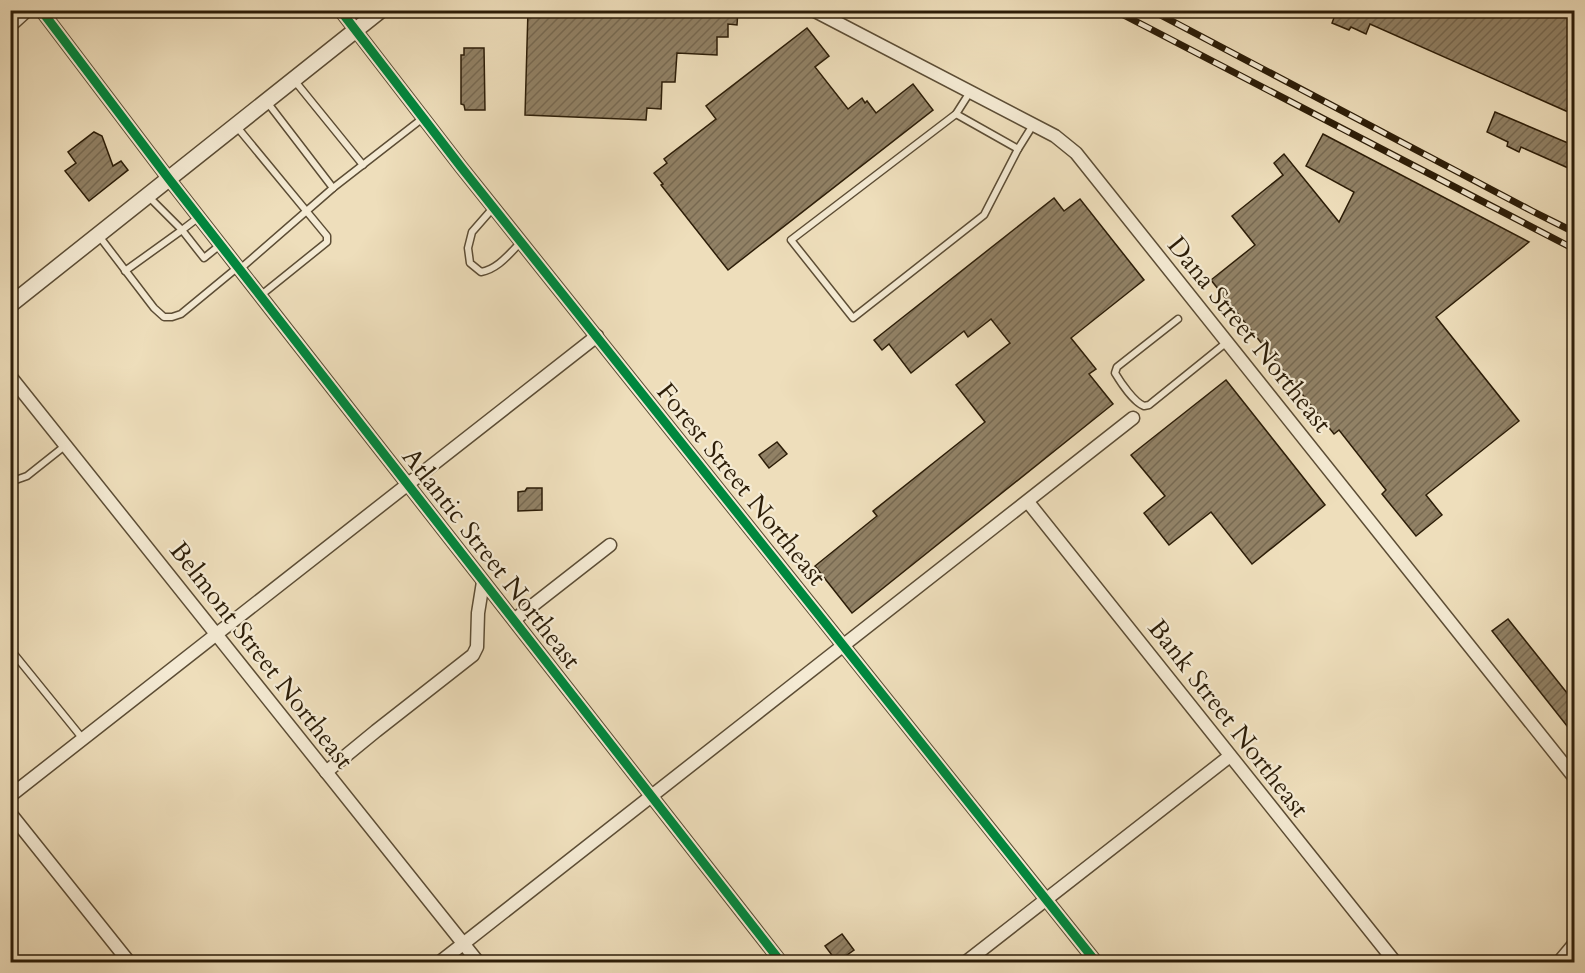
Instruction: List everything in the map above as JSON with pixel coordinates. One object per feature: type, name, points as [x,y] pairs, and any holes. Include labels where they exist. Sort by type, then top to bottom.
[{"type":"street","name":"Atlantic Street Northeast","points":[[41,10],[220,245],[782,963]]},
{"type":"street","name":"Forest Street Northeast","points":[[340,10],[493,207],[1096,963]]},
{"type":"street","points":[[10,305],[381,10]]},
{"type":"street","name":"Dana Street Northeast","points":[[813,10],[1055,136],[1083,161],[1575,777]]},
{"type":"street","points":[[10,796],[597,336]]},
{"type":"street","name":"Belmont Street Northeast","points":[[10,375],[478,963]]},
{"type":"street","points":[[440,963],[1133,418]]},
{"type":"street","name":"Bank Street Northeast","points":[[1028,502],[1395,963]]},
{"type":"street","points":[[514,620],[609,545]]},
{"type":"street","points":[[326,772],[473,655],[477,647],[478,613],[483,582]]},
{"type":"street","points":[[966,963],[1230,756]]},
{"type":"street","points":[[10,813],[129,963]]},
{"type":"street","points":[[1559,963],[1575,944]]},
{"type":"lane","points":[[10,30],[32,10]]},
{"type":"lane","points":[[294,80],[363,165]]},
{"type":"lane","points":[[970,92],[956,114],[791,240],[853,318],[984,215],[1033,125]]},
{"type":"lane","points":[[266,102],[333,188]]},
{"type":"lane","points":[[956,114],[1018,149]]},
{"type":"lane","points":[[98,235],[154,308],[164,317],[182,314],[333,188],[423,118]]},
{"type":"lane","points":[[237,126],[327,236],[327,242],[260,296]]},
{"type":"lane","points":[[148,196],[182,230],[204,258],[220,245]]},
{"type":"lane","points":[[493,207],[472,232],[468,248],[470,263],[481,272],[489,270],[498,265],[521,242]]},
{"type":"lane","points":[[125,271],[199,217]]},
{"type":"lane","points":[[1178,319],[1117,367],[1115,373],[1118,379],[1139,404],[1149,405],[1227,341]]},
{"type":"lane","points":[[10,482],[27,476],[66,445]]},
{"type":"lane","points":[[10,649],[83,739]]},
{"type":"building","points":[[528,10],[738,10],[737,25],[728,24],[728,37],[717,37],[717,55],[677,53],[675,82],[662,82],[661,109],[647,108],[646,120],[525,115]]},
{"type":"building","points":[[1337,10],[1575,10],[1575,115],[1370,24],[1366,34],[1351,27],[1349,30],[1332,23]]},
{"type":"building","points":[[807,28],[829,56],[815,67],[848,109],[862,98],[876,113],[913,84],[933,110],[728,270],[654,173],[667,163],[664,159],[716,119],[706,106]]},
{"type":"building","points":[[464,48],[484,48],[485,110],[465,110],[464,105],[461,104],[461,55],[464,55]]},
{"type":"building","points":[[1495,112],[1575,146],[1575,171],[1521,147],[1519,152],[1507,146],[1508,142],[1487,132]]},
{"type":"building","points":[[94,132],[102,136],[113,166],[121,161],[128,170],[89,201],[65,171],[76,163],[68,152]]},
{"type":"building","points":[[1323,134],[1529,242],[1436,317],[1519,421],[1426,495],[1442,515],[1416,536],[1382,494],[1386,490],[1339,430],[1334,434],[1211,280],[1255,245],[1232,216],[1283,175],[1274,163],[1284,154],[1339,222],[1354,192],[1306,166]]},
{"type":"building","points":[[1054,198],[1064,211],[1080,199],[1144,280],[1071,338],[1096,369],[1089,374],[1113,404],[852,613],[815,566],[877,516],[873,511],[985,422],[956,385],[1010,343],[991,319],[968,337],[964,331],[911,373],[889,344],[882,350],[874,340]]},
{"type":"building","points":[[1226,380],[1325,505],[1252,564],[1211,512],[1169,545],[1144,513],[1165,496],[1131,455]]},
{"type":"building","points":[[777,442],[787,454],[769,468],[759,455]]},
{"type":"building","points":[[527,488],[542,488],[542,510],[518,511],[518,492],[525,491]]},
{"type":"building","points":[[1508,619],[1575,703],[1575,736],[1492,631]]},
{"type":"building","points":[[842,934],[854,950],[837,962],[825,946]]},
{"type":"railway","points":[[1114,10],[1574,249]]},
{"type":"railway","points":[[1151,10],[1574,232]]},
{"type":"cycle path","points":[[41,10],[169,179],[781,962]]},
{"type":"cycle path","points":[[340,10],[461,167],[1096,962]]}]
